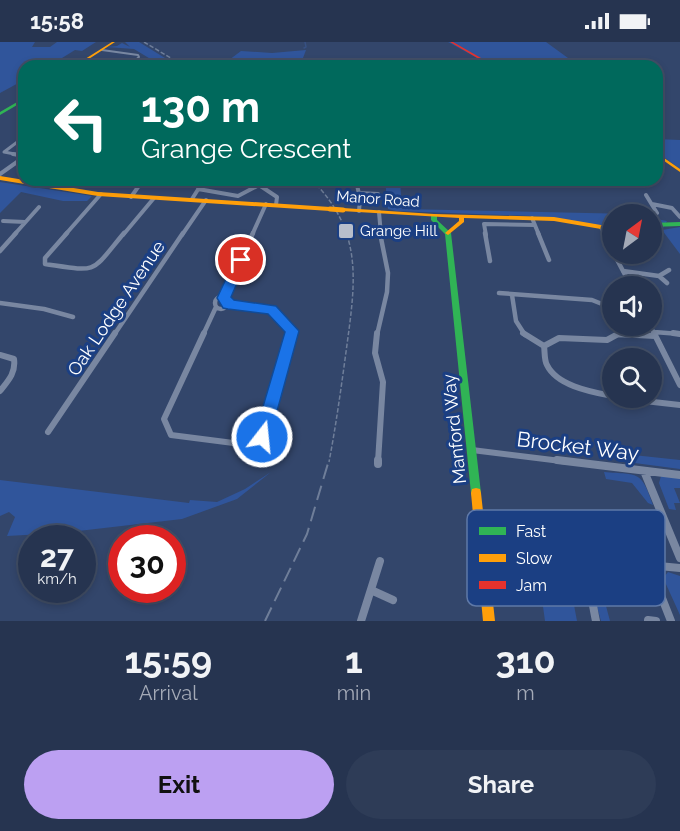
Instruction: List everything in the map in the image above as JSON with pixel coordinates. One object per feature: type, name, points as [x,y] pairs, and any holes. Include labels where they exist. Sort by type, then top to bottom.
[{"type":"main road","points":[[86,60],[114,42]]},
{"type":"main road","points":[[451,42],[482,60]]},
{"type":"main road","points":[[0,114],[18,103]]},
{"type":"main road","points":[[663,158],[680,171]]},
{"type":"main road","name":"Manor Road","points":[[0,176],[18,179]]},
{"type":"main road","name":"Manor Road","points":[[56,186],[131,197],[533,222],[554,219],[600,226]]},
{"type":"main road","points":[[434,216],[434,220],[448,233],[462,221],[461,216]]},
{"type":"main road","points":[[662,225],[680,224]]},
{"type":"main road","name":"Manford Way","points":[[448,233],[478,510]]},
{"type":"main road","name":"Manford Way","points":[[488,606],[489,621]]},
{"type":"street","points":[[102,50],[138,55],[136,60]]},
{"type":"street","points":[[18,142],[4,152],[18,155]]},
{"type":"street","points":[[0,176],[18,161]]},
{"type":"street","points":[[131,197],[139,186]]},
{"type":"street","points":[[192,199],[200,186]]},
{"type":"street","points":[[198,189],[238,196],[256,186]]},
{"type":"street","points":[[263,186],[277,197],[276,205]]},
{"type":"street","points":[[357,186],[359,211]]},
{"type":"street","points":[[359,193],[378,194]]},
{"type":"street","points":[[101,194],[45,258],[45,264],[86,270],[94,268],[154,198]]},
{"type":"street","points":[[646,195],[652,204]]},
{"type":"street","points":[[348,198],[360,199]]},
{"type":"street","name":"Oak Lodge Avenue","points":[[48,432],[206,200]]},
{"type":"street","points":[[216,307],[222,308],[226,301],[266,204]]},
{"type":"street","points":[[662,206],[672,208],[680,217]]},
{"type":"street","points":[[0,252],[39,207]]},
{"type":"street","points":[[378,464],[383,382],[375,353],[379,320],[387,292],[388,273],[381,241],[379,212]]},
{"type":"street","points":[[3,221],[25,222]]},
{"type":"street","points":[[490,261],[484,224],[533,222],[549,260]]},
{"type":"street","points":[[600,226],[602,230]]},
{"type":"street","points":[[619,264],[626,276]]},
{"type":"street","points":[[623,271],[659,276],[669,270]]},
{"type":"street","points":[[662,279],[667,283]]},
{"type":"street","points":[[499,293],[592,300],[602,304]]},
{"type":"street","points":[[512,295],[517,329],[524,336],[544,346]]},
{"type":"street","points":[[216,301],[226,301],[272,309],[292,331],[262,437],[257,443],[249,445],[171,435],[164,419],[216,307],[216,301]]},
{"type":"street","points":[[0,303],[44,309],[73,317]]},
{"type":"street","points":[[662,334],[680,334]]},
{"type":"street","points":[[544,346],[559,338],[607,340],[614,336]]},
{"type":"street","points":[[655,336],[680,385]]},
{"type":"street","points":[[544,346],[547,366],[559,378],[602,394]]},
{"type":"street","points":[[0,355],[14,359],[16,365],[13,375],[0,391]]},
{"type":"street","points":[[662,403],[680,405]]},
{"type":"street","name":"Brocket Way","points":[[472,450],[680,476]]},
{"type":"street","points":[[644,471],[660,510]]},
{"type":"street","points":[[665,522],[680,558]]},
{"type":"street","points":[[361,621],[380,561]]},
{"type":"street","points":[[665,566],[680,568]]},
{"type":"street","points":[[371,590],[393,600]]},
{"type":"street","points":[[665,605],[671,621]]},
{"type":"street","points":[[592,606],[596,621]]},
{"type":"shaded area","points":[[0,42],[35,42],[32,47],[50,47],[57,42],[96,42],[82,51],[75,50],[59,60],[18,60],[18,83],[0,93]]},
{"type":"shaded area","points":[[125,42],[139,42],[168,60],[152,60],[134,49],[107,47],[122,43],[130,47]]},
{"type":"shaded area","points":[[448,42],[546,42],[571,60],[481,60]]},
{"type":"shaded area","points":[[306,50],[300,60],[229,60],[241,51],[272,53]]},
{"type":"shaded area","points":[[663,139],[680,140],[680,169],[663,156]]},
{"type":"shaded area","points":[[0,182],[92,196],[87,201],[63,201],[21,192],[0,213]]},
{"type":"shaded area","points":[[386,186],[400,186],[402,209],[602,213],[602,228],[564,219],[532,216],[388,209]]},
{"type":"shaded area","points":[[662,220],[667,221],[662,230]]},
{"type":"shaded area","points":[[680,227],[680,254],[662,230]]},
{"type":"shaded area","points":[[624,454],[680,460],[680,469],[627,462]]},
{"type":"shaded area","points":[[271,472],[237,499],[182,519],[108,525],[108,528],[96,529],[96,525],[18,525],[18,535],[7,536],[15,517],[9,512],[0,516],[0,480],[189,503],[190,500],[217,502],[245,489]]},
{"type":"shaded area","points":[[604,472],[637,476],[645,485],[653,505],[648,503],[632,483],[606,479]]},
{"type":"shaded area","points":[[661,476],[680,478],[680,488],[674,488],[680,503],[674,503],[676,510],[669,509],[659,483]]},
{"type":"shaded area","points":[[668,572],[680,576],[680,615],[665,582]]},
{"type":"shaded area","points":[[543,606],[574,606],[577,621],[545,621]]},
{"type":"shaded area","points":[[597,606],[606,606],[610,621],[601,621]]},
{"type":"waterway","points":[[304,48],[306,47],[305,42]]},
{"type":"railway","points":[[144,42],[174,60]]},
{"type":"railway","points":[[317,186],[341,220],[352,260],[353,282],[349,327],[329,462]]},
{"type":"railway","points":[[265,621],[307,534],[329,460]]},
{"type":"traffic: fast","points":[[0,114],[18,103]]},
{"type":"traffic: fast","points":[[434,216],[434,220],[448,233],[476,493]]},
{"type":"traffic: fast","points":[[662,225],[680,224]]},
{"type":"traffic: slow","points":[[86,60],[114,42]]},
{"type":"traffic: slow","points":[[663,158],[680,171]]},
{"type":"traffic: slow","points":[[0,178],[18,181]]},
{"type":"traffic: slow","points":[[49,186],[98,194],[330,209]]},
{"type":"traffic: slow","points":[[330,209],[343,210]]},
{"type":"traffic: slow","points":[[343,210],[434,216],[554,219],[602,227]]},
{"type":"traffic: slow","points":[[448,233],[462,221],[461,216]]},
{"type":"traffic: slow","points":[[476,493],[478,510]]},
{"type":"traffic: slow","points":[[487,606],[489,621]]},
{"type":"traffic: jam","points":[[451,42],[482,60]]},
{"type":"place","name":"Grange Hill","points":[[346,231]]},
{"type":"route","points":[[241,260],[224,298],[228,304],[272,309],[292,331],[262,437]]}]
